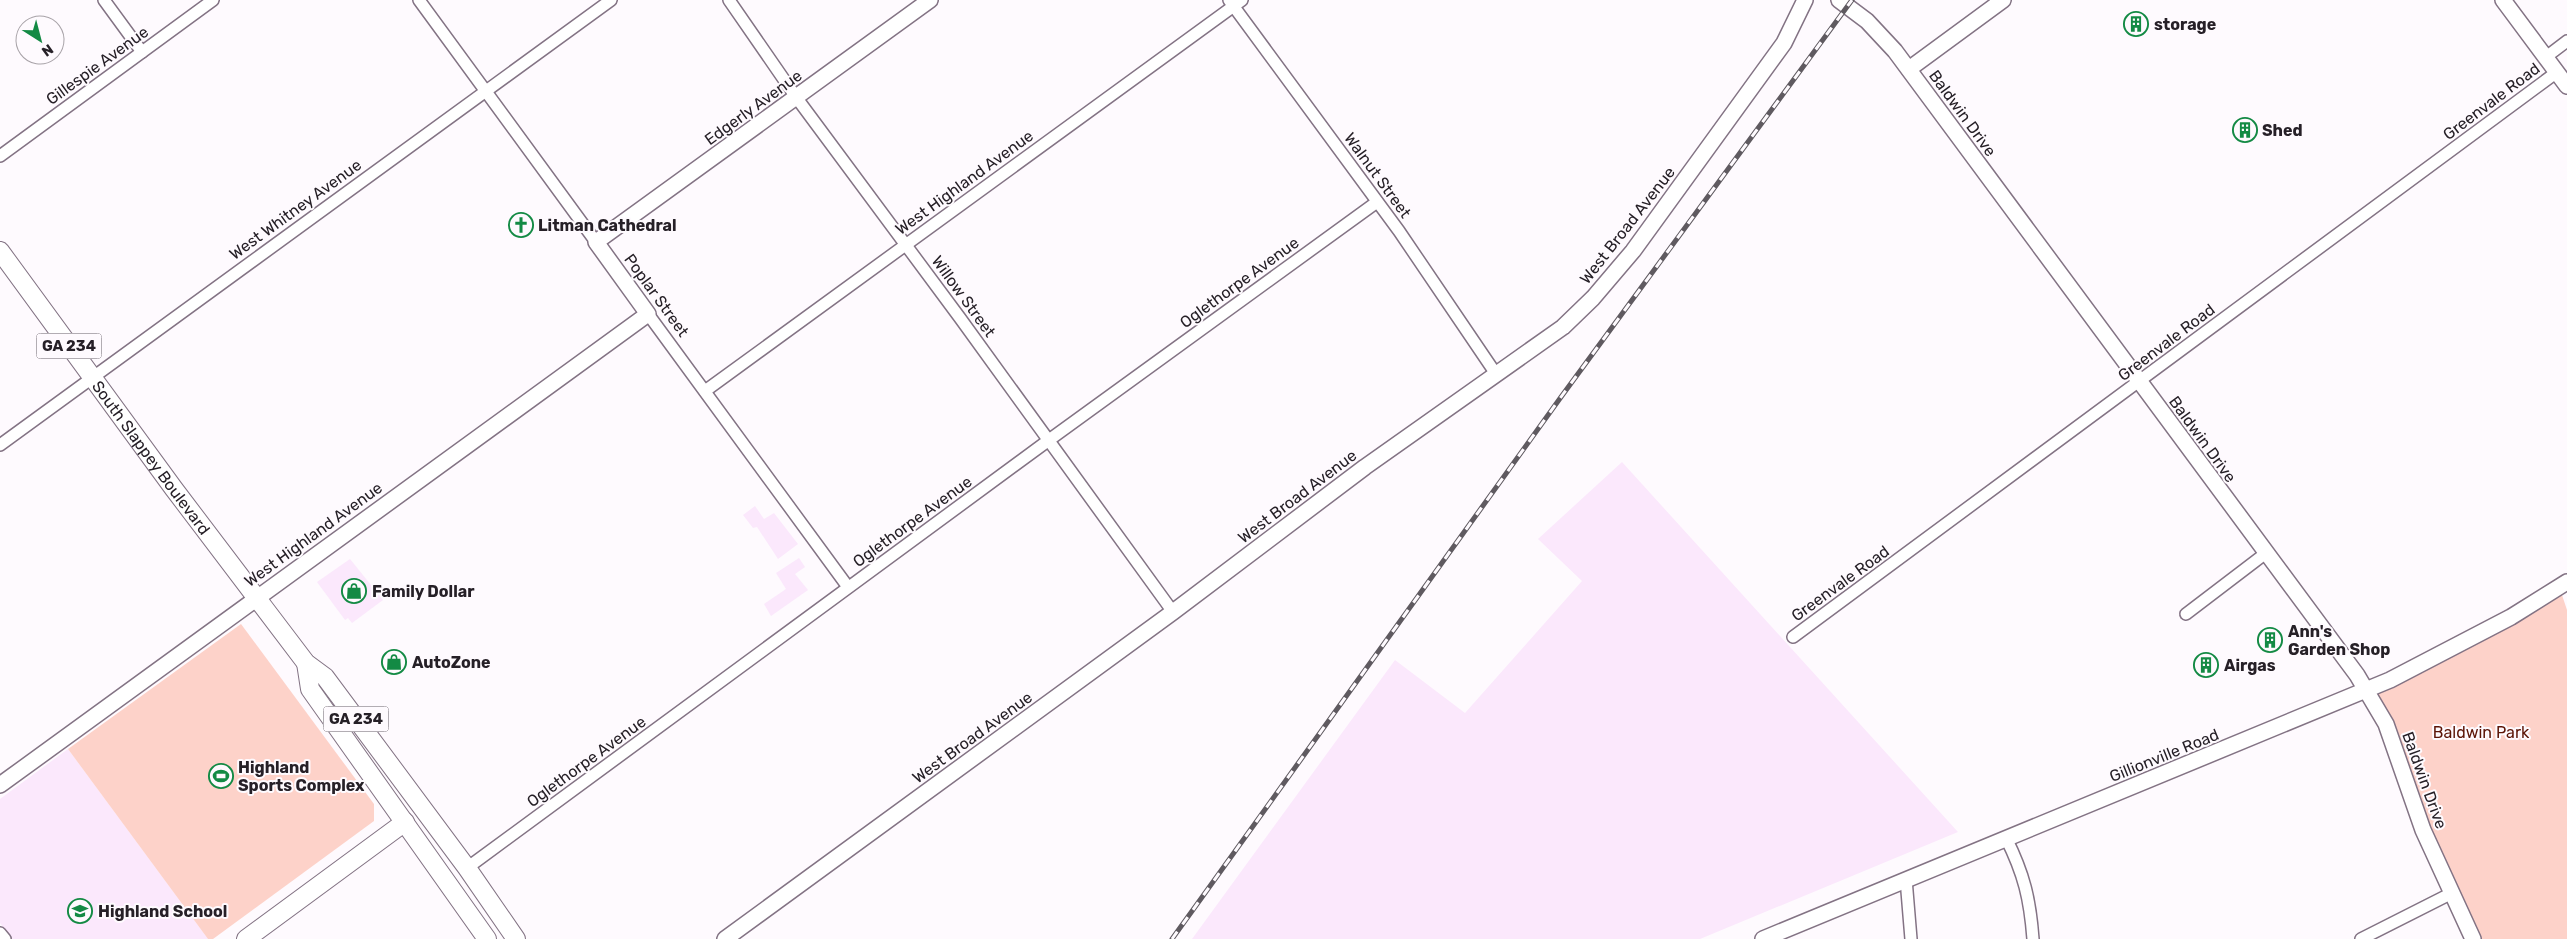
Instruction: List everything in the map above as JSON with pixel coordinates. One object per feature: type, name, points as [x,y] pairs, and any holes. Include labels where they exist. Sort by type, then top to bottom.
[{"type":"main road","name":"South Slappey Boulevard","points":[[0,251],[92,378],[306,663],[325,677],[438,828],[516,939]]},
{"type":"main road","name":"South Slappey Boulevard","points":[[306,663],[310,689],[487,939]]},
{"type":"main road","points":[[246,939],[405,822],[406,812],[402,780]]},
{"type":"main road","points":[[405,822],[422,827],[448,842]]},
{"type":"street","points":[[104,0],[142,52]]},
{"type":"street","name":"Gillespie Avenue","points":[[0,156],[213,0]]},
{"type":"street","name":"Poplar Street","points":[[419,0],[848,587]]},
{"type":"street","name":"West Whitney Avenue","points":[[0,446],[92,378],[104,372],[611,0]]},
{"type":"street","name":"Willow Street","points":[[728,0],[796,97],[1049,440],[1173,612]]},
{"type":"street","name":"Edgerly Avenue","points":[[596,242],[930,0]]},
{"type":"street","name":"West Broad Avenue","points":[[725,939],[1173,612],[1365,467],[1563,327],[1593,298],[1633,251],[1784,43],[1805,0]]},
{"type":"street","name":"Baldwin Drive","points":[[1839,0],[1881,34],[1909,69],[2367,690],[2386,724],[2423,830],[2474,939]]},
{"type":"street","points":[[1909,69],[2003,0]]},
{"type":"street","points":[[2503,0],[2567,86]]},
{"type":"street","name":"Walnut Street","points":[[1235,2],[1404,238],[1496,374]]},
{"type":"street","name":"West Highland Avenue","points":[[705,391],[1235,2]]},
{"type":"street","name":"Greenvale Road","points":[[2546,57],[2567,41]]},
{"type":"street","name":"Greenvale Road","points":[[1793,637],[2557,72]]},
{"type":"street","name":"Oglethorpe Avenue","points":[[467,868],[848,587],[1377,202]]},
{"type":"street","name":"West Highland Avenue","points":[[0,785],[256,597],[648,314]]},
{"type":"street","points":[[2186,614],[2266,554]]},
{"type":"street","name":"Gillionville Road","points":[[1763,939],[2367,690],[2452,650],[2567,582]]},
{"type":"street","points":[[2006,838],[2021,868],[2027,888],[2033,939]]},
{"type":"street","points":[[1906,879],[1911,939]]},
{"type":"street","points":[[2361,939],[2452,893]]},
{"type":"street","points":[[0,933],[4,939]]},
{"type":"shaded area","points":[[1622,462],[1958,832],[1700,939],[1192,939],[1395,660],[1465,713],[1582,581],[1538,539]]},
{"type":"shaded area","points":[[755,506],[764,519],[774,513],[798,544],[778,559],[757,527],[753,528],[743,515]]},
{"type":"shaded area","points":[[799,558],[805,567],[795,574],[808,590],[771,616],[764,604],[786,589],[776,573]]},
{"type":"shaded area","points":[[350,559],[383,600],[352,623],[348,618],[345,620],[317,582]]},
{"type":"shaded area","points":[[68,749],[208,939],[12,939],[0,923],[0,799]]},
{"type":"green space","name":"Baldwin Park","points":[[2560,589],[2567,610],[2567,939],[2474,939],[2369,691]]},
{"type":"green space","name":"Highland Sports Complex","points":[[241,624],[374,804],[374,821],[213,939],[208,939],[68,749]]},
{"type":"railway","points":[[1172,939],[1561,397],[1852,0]]},
{"type":"place","name":"storage","points":[[2136,24]]},
{"type":"place","name":"Shed","points":[[2245,130]]},
{"type":"place","name":"Litman Cathedral","points":[[521,225]]},
{"type":"place","name":"Family Dollar","points":[[354,591]]},
{"type":"place","name":"Ann's Garden Shop","points":[[2270,640]]},
{"type":"place","name":"AutoZone","points":[[394,662]]},
{"type":"place","name":"Airgas","points":[[2206,665]]},
{"type":"place","name":"Highland Sports Complex","points":[[221,776]]},
{"type":"place","name":"Highland School","points":[[80,911]]}]
